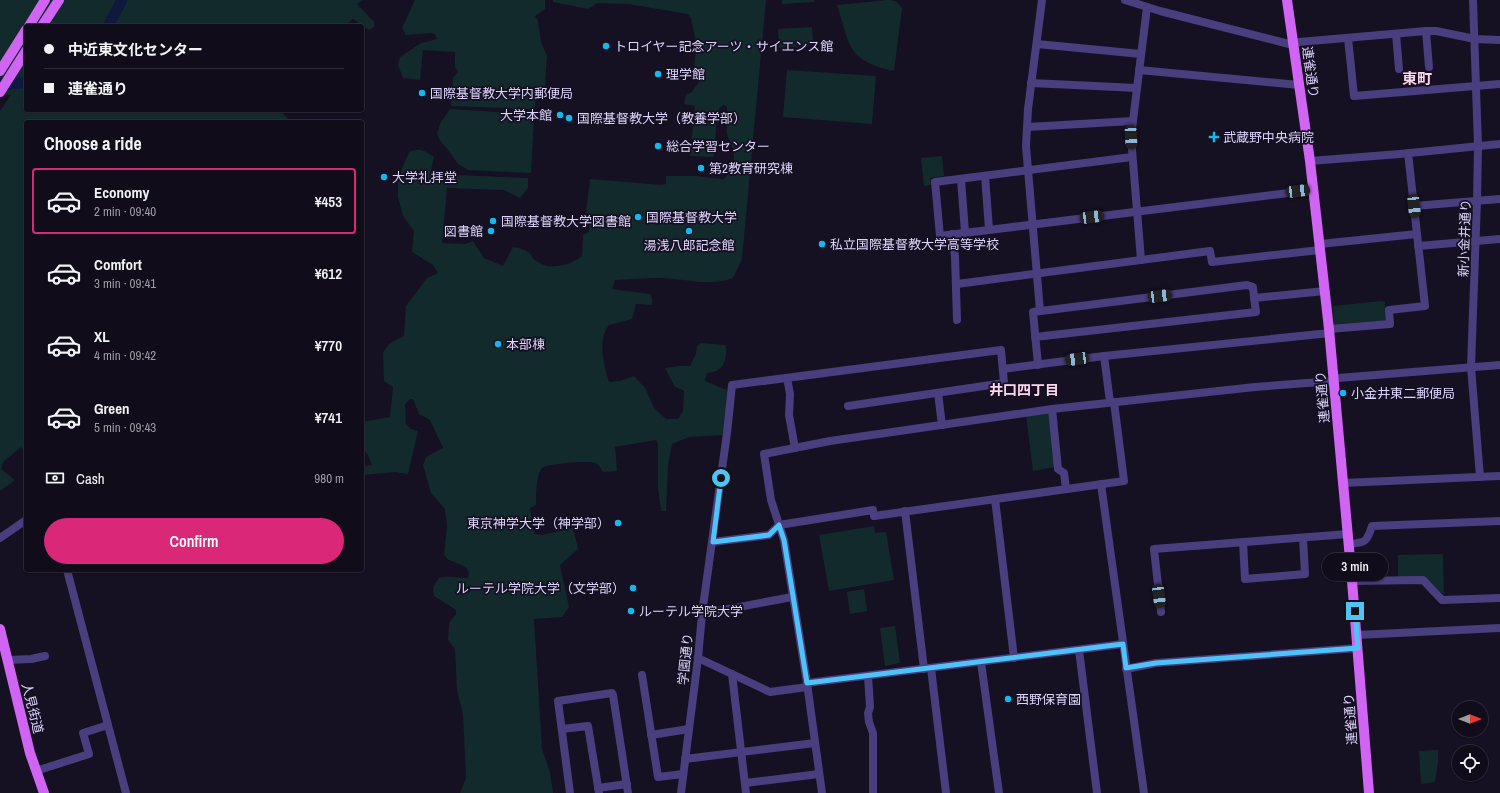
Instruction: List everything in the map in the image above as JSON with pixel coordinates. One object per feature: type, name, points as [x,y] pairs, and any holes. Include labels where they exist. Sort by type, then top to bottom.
[{"type":"main road","points":[[30,24],[45,0]]},
{"type":"main road","points":[[43,24],[59,0]]},
{"type":"main road","name":"連雀通り","points":[[1287,0],[1310,161],[1325,291],[1357,635],[1369,793]]},
{"type":"main road","points":[[0,71],[24,33]]},
{"type":"main road","points":[[0,92],[24,54]]},
{"type":"main road","name":"人見街道","points":[[0,629],[30,753],[44,793]]},
{"type":"street","points":[[1040,311],[1026,146],[1031,83],[1042,0]]},
{"type":"street","points":[[1125,0],[1289,44],[1426,31],[1436,31],[1474,39],[1500,40]]},
{"type":"street","name":"新小金井通り","points":[[1473,0],[1478,146],[1471,367],[1480,477]]},
{"type":"street","points":[[1141,260],[1131,137],[1147,7]]},
{"type":"street","points":[[1426,31],[1429,67]]},
{"type":"street","points":[[1396,34],[1400,70]]},
{"type":"street","points":[[1348,38],[1354,96],[1500,84]]},
{"type":"street","points":[[1037,44],[1141,54]]},
{"type":"street","points":[[1139,70],[1299,84]]},
{"type":"street","points":[[1031,83],[1137,88]]},
{"type":"street","points":[[1027,126],[1133,120]]},
{"type":"street","points":[[1310,161],[1500,144]]},
{"type":"street","points":[[1003,369],[1104,356],[1390,324],[1389,310],[1425,306],[1408,153]]},
{"type":"street","points":[[1132,157],[936,182],[940,236],[1313,190]]},
{"type":"street","points":[[985,176],[989,229]]},
{"type":"street","points":[[961,179],[965,232]]},
{"type":"street","points":[[1414,206],[1500,199]]},
{"type":"street","points":[[952,234],[955,257],[957,320]]},
{"type":"street","points":[[956,284],[1210,251],[1212,262],[1320,246],[1417,234]]},
{"type":"street","points":[[1418,246],[1500,239]]},
{"type":"street","points":[[1035,337],[1256,312],[1253,287],[1247,285],[1033,312],[1035,337],[1038,365]]},
{"type":"street","points":[[1254,298],[1325,291]]},
{"type":"street","points":[[795,448],[789,414],[790,394],[787,378],[1001,350],[1004,383],[848,406]]},
{"type":"street","points":[[713,542],[769,535],[779,525],[873,510],[874,516],[1124,481],[1104,356]]},
{"type":"street","points":[[822,793],[807,685],[784,540],[771,500],[764,454],[830,441],[1052,409],[1255,387],[1334,381],[1338,378],[1500,365]]},
{"type":"street","name":"学園通り","points":[[681,793],[702,614],[713,542],[732,385],[787,378]]},
{"type":"street","points":[[938,393],[942,425]]},
{"type":"street","points":[[1052,409],[1058,469],[1064,473],[1066,489]]},
{"type":"street","points":[[1343,483],[1500,476]]},
{"type":"street","points":[[1101,484],[1144,793]]},
{"type":"street","points":[[995,499],[1014,658]]},
{"type":"street","points":[[905,512],[946,793]]},
{"type":"street","points":[[0,538],[24,521]]},
{"type":"street","points":[[1161,612],[1154,549],[1303,538],[1348,539],[1362,543],[1368,539],[1372,526],[1500,521]]},
{"type":"street","points":[[1243,542],[1245,579],[1305,574],[1303,538]]},
{"type":"street","points":[[68,572],[126,793]]},
{"type":"street","points":[[1352,581],[1423,580],[1442,600],[1500,598]]},
{"type":"street","points":[[702,614],[792,598]]},
{"type":"street","points":[[1357,635],[1500,628]]},
{"type":"street","points":[[698,658],[770,692],[868,676],[1123,644]]},
{"type":"street","points":[[1126,668],[1156,663],[1358,648]]},
{"type":"street","points":[[1079,650],[1097,793]]},
{"type":"street","points":[[8,660],[31,659],[45,656]]},
{"type":"street","points":[[981,662],[999,793]]},
{"type":"street","points":[[732,674],[746,793]]},
{"type":"street","points":[[642,675],[658,777],[683,774]]},
{"type":"street","points":[[868,676],[870,707],[868,717],[873,733],[873,793]]},
{"type":"street","points":[[570,793],[558,701],[612,693],[628,793]]},
{"type":"street","points":[[36,771],[89,754],[83,733],[108,724]]},
{"type":"street","points":[[562,730],[588,726],[598,790],[627,784]]},
{"type":"street","points":[[651,735],[689,729]]},
{"type":"street","points":[[685,759],[815,743]]},
{"type":"street","points":[[745,783],[819,774]]},
{"type":"green space","points":[[0,0],[362,0],[357,4],[374,22],[374,27],[369,30],[364,27],[364,24],[360,24],[353,19],[346,24],[24,24],[24,112],[282,112],[289,120],[24,120],[24,451],[21,447],[3,462],[1,469],[15,480],[0,491],[0,111],[11,95],[0,94]]},
{"type":"green space","points":[[415,0],[545,0],[545,9],[535,16],[538,21],[541,42],[547,56],[545,87],[537,88],[535,106],[532,109],[451,106],[453,78],[458,72],[455,67],[455,52],[423,50],[420,80],[403,78],[398,65],[400,57],[421,43],[437,39],[435,34],[430,33],[406,35],[402,28]]},
{"type":"green space","points":[[553,0],[766,0],[742,259],[733,278],[716,282],[698,282],[662,278],[615,280],[612,289],[650,294],[652,298],[652,305],[636,304],[632,319],[609,325],[605,331],[602,346],[605,368],[609,382],[620,381],[634,376],[645,388],[654,408],[666,419],[678,419],[683,411],[684,391],[675,387],[665,368],[690,366],[696,354],[697,346],[701,343],[726,345],[726,355],[723,366],[717,371],[707,373],[705,381],[727,390],[725,435],[689,437],[672,444],[668,465],[666,511],[661,511],[658,488],[658,444],[656,440],[615,447],[617,471],[603,472],[598,464],[591,462],[559,464],[542,468],[537,480],[536,505],[530,508],[534,534],[542,535],[573,528],[578,549],[560,565],[569,607],[562,617],[534,619],[542,749],[550,772],[553,793],[460,793],[466,778],[463,714],[457,690],[455,649],[448,640],[449,623],[456,614],[456,610],[434,596],[433,587],[439,578],[468,578],[469,573],[466,567],[447,559],[444,554],[447,525],[445,509],[431,493],[423,465],[426,457],[443,448],[430,420],[419,414],[413,399],[410,399],[405,404],[406,424],[411,429],[418,431],[408,474],[395,472],[364,475],[364,466],[372,465],[364,450],[364,422],[390,417],[393,387],[384,381],[383,352],[390,343],[404,336],[406,306],[427,278],[438,273],[433,265],[412,252],[414,231],[403,216],[398,197],[398,178],[409,152],[422,150],[434,157],[430,174],[528,178],[528,188],[520,198],[504,190],[447,188],[442,243],[465,244],[473,241],[484,258],[503,266],[513,247],[525,250],[533,259],[547,266],[560,266],[572,262],[582,256],[583,235],[589,232],[591,214],[586,213],[590,179],[662,185],[666,184],[666,176],[694,176],[724,179],[729,173],[734,158],[734,152],[727,134],[727,107],[724,105],[720,107],[717,115],[714,157],[690,156],[695,106],[684,104],[686,94],[691,93],[699,82],[693,73],[697,46],[691,19],[688,14],[628,4],[597,3],[588,9],[553,2]]},
{"type":"green space","points":[[782,0],[814,0],[814,2],[782,4]]},
{"type":"green space","points":[[893,0],[902,8],[894,71],[867,62],[859,56],[848,41],[837,5]]},
{"type":"green space","points":[[812,27],[813,45],[779,48],[778,29]]},
{"type":"green space","points":[[787,70],[876,76],[872,124],[783,117]]},
{"type":"green space","points":[[450,109],[531,114],[534,118],[531,173],[468,170],[458,164],[439,139],[437,133],[441,122]]},
{"type":"green space","points":[[942,156],[944,176],[930,178],[931,185],[924,186],[921,158]]},
{"type":"green space","points":[[1382,301],[1385,302],[1385,321],[1334,324],[1333,306]]},
{"type":"green space","points":[[1050,413],[1059,466],[1033,471],[1026,415]]},
{"type":"green space","points":[[874,526],[875,533],[886,532],[894,580],[829,591],[819,535]]},
{"type":"green space","points":[[1443,554],[1444,595],[1423,577],[1398,578],[1398,555]]},
{"type":"green space","points":[[864,589],[867,611],[850,614],[847,592]]},
{"type":"green space","points":[[895,626],[900,663],[885,666],[880,628]]},
{"type":"green space","points":[[1438,750],[1435,782],[1421,784],[1419,751]]},
{"type":"waterway","points":[[109,24],[122,0]]},
{"type":"waterway","points":[[0,84],[24,83]]},
{"type":"place","name":"トロイヤー記念アーツ・サイエンス館","points":[[606,46]]},
{"type":"place","name":"理学館","points":[[658,74]]},
{"type":"place","name":"国際基督教大学内郵便局","points":[[422,93]]},
{"type":"place","name":"大学本館","points":[[560,115]]},
{"type":"place","name":"国際基督教大学（教養学部）","points":[[569,118]]},
{"type":"place","name":"武蔵野中央病院","points":[[1214,137]]},
{"type":"place","name":"総合学習センター","points":[[658,146]]},
{"type":"place","name":"第2教育研究棟","points":[[701,168]]},
{"type":"place","name":"大学礼拝堂","points":[[384,177]]},
{"type":"place","name":"国際基督教大学","points":[[638,217]]},
{"type":"place","name":"国際基督教大学図書館","points":[[493,221]]},
{"type":"place","name":"図書館","points":[[491,231]]},
{"type":"place","name":"湯浅八郎記念館","points":[[689,231]]},
{"type":"place","name":"私立国際基督教大学高等学校","points":[[822,244]]},
{"type":"place","name":"本部棟","points":[[498,344]]},
{"type":"place","name":"小金井東二郵便局","points":[[1343,393]]},
{"type":"place","name":"東京神学大学（神学部）","points":[[618,523]]},
{"type":"place","name":"ルーテル学院大学（文学部）","points":[[633,588]]},
{"type":"place","name":"ルーテル学院大学","points":[[631,611]]},
{"type":"place","name":"西野保育園","points":[[1008,699]]},
{"type":"district","name":"東町","points":[[1417,79]]},
{"type":"district","name":"井口四丁目","points":[[1024,390]]},
{"type":"route","points":[[721,478],[713,542],[769,535],[779,525],[784,540],[792,598],[807,683],[1123,644],[1126,668],[1156,663],[1358,648],[1355,611]]}]
